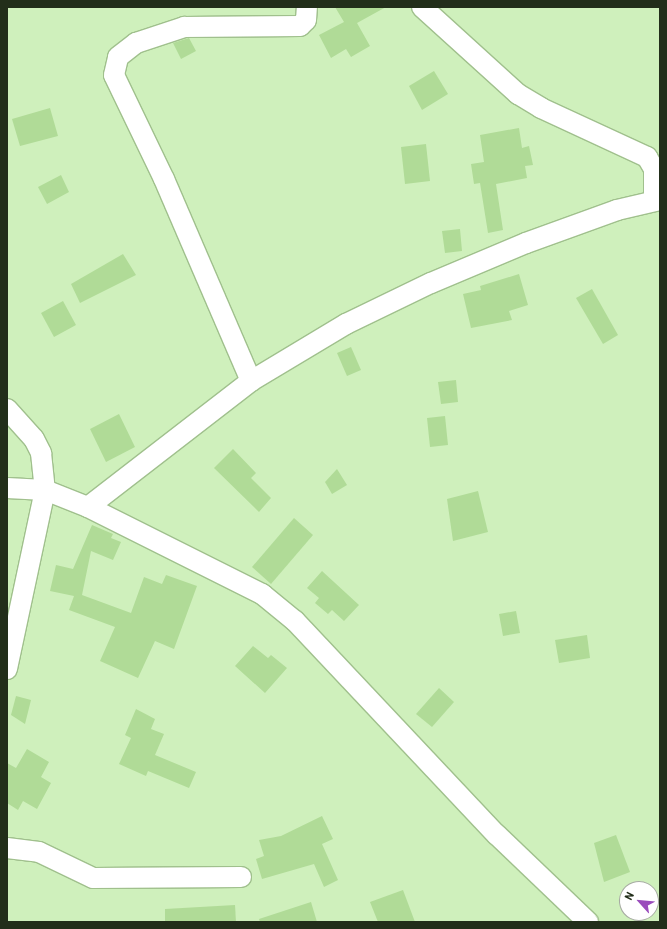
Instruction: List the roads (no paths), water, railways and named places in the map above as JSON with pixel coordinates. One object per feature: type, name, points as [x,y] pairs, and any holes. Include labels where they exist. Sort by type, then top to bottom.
[{"type":"street","points":[[251,380],[164,179],[114,75],[118,57],[136,42],[184,27],[300,26],[306,20],[307,7]]},
{"type":"street","points":[[88,507],[251,380],[346,324],[431,283],[533,241],[617,210],[657,200],[654,169],[647,157],[541,108],[518,94],[422,7]]},
{"type":"street","points":[[7,410],[34,439],[41,453],[45,490],[7,669]]},
{"type":"street","points":[[7,488],[45,490],[88,507],[262,594],[295,621],[497,835],[588,922]]},
{"type":"street","points":[[7,848],[39,852],[93,878],[240,877]]}]
